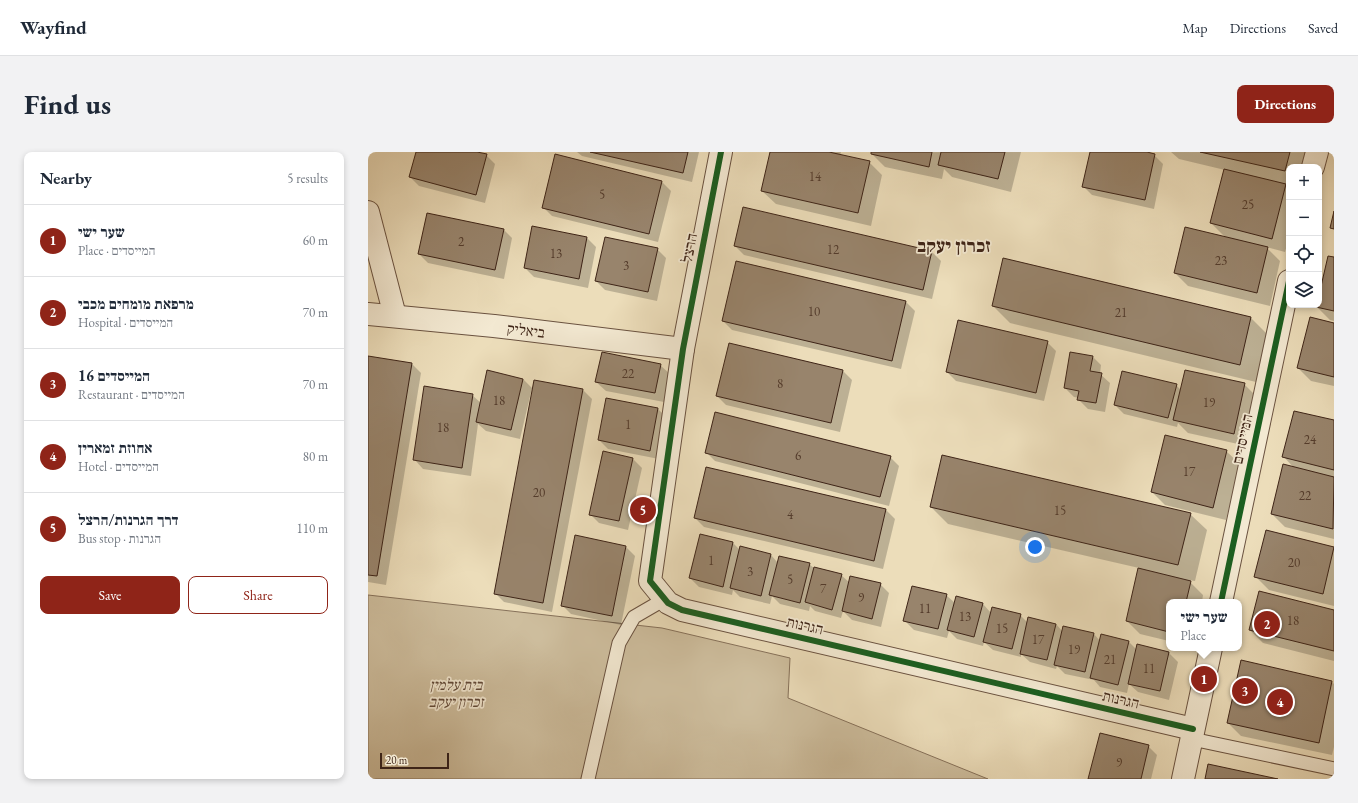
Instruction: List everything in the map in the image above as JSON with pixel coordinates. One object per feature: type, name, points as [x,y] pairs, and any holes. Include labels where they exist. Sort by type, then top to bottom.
[{"type":"street","name":"הרצל","points":[[683,349],[721,152]]},
{"type":"street","points":[[1314,164],[1317,152]]},
{"type":"street","points":[[368,212],[394,316]]},
{"type":"street","name":"המייסדים","points":[[1222,599],[1286,295]]},
{"type":"street","name":"ביאליק","points":[[368,314],[502,327],[683,349]]},
{"type":"street","name":"הגרנות","points":[[683,349],[650,581],[668,603],[682,610],[1192,734]]},
{"type":"street","points":[[1183,779],[1210,651]]},
{"type":"lane","points":[[588,779],[619,643],[634,617],[664,599]]},
{"type":"lane","points":[[1192,734],[1334,769]]},
{"type":"green space","name":"בית עלמין זכרון יעקב","points":[[368,595],[662,628],[790,658],[788,698],[988,779],[368,779]]},
{"type":"building","points":[[416,152],[477,152],[487,154],[476,195],[409,177]]},
{"type":"building","points":[[590,152],[688,152],[683,173]]},
{"type":"building","points":[[770,152],[829,152],[870,161],[858,213],[761,191]]},
{"type":"building","points":[[871,152],[932,152],[929,167],[871,154]]},
{"type":"building","points":[[941,152],[1005,152],[998,179],[938,165]]},
{"type":"building","points":[[1090,152],[1147,152],[1155,154],[1145,200],[1082,187]]},
{"type":"building","points":[[1200,152],[1290,152],[1285,171]]},
{"type":"building","points":[[555,154],[662,181],[649,234],[542,208]]},
{"type":"building","points":[[1224,169],[1286,184],[1272,239],[1210,223]]},
{"type":"building","points":[[743,207],[932,251],[923,290],[734,246]]},
{"type":"building","points":[[1334,211],[1334,229],[1330,228]]},
{"type":"building","points":[[427,213],[504,229],[495,270],[418,254]]},
{"type":"building","points":[[532,226],[587,237],[579,279],[524,268]]},
{"type":"building","points":[[1185,227],[1268,247],[1257,293],[1174,273]]},
{"type":"building","points":[[605,237],[658,248],[648,292],[595,281]]},
{"type":"building","points":[[1328,256],[1334,257],[1334,311],[1320,308],[1322,308],[1322,282]]},
{"type":"building","points":[[1003,258],[1251,317],[1240,365],[992,306]]},
{"type":"building","points":[[736,261],[906,301],[892,361],[722,321]]},
{"type":"building","points":[[1310,317],[1334,323],[1334,377],[1297,368]]},
{"type":"building","points":[[958,320],[1048,341],[1036,393],[946,372]]},
{"type":"building","points":[[729,343],[843,370],[831,423],[716,396]]},
{"type":"building","points":[[602,352],[661,364],[655,393],[595,382]]},
{"type":"building","points":[[1070,352],[1093,356],[1090,371],[1102,373],[1096,403],[1077,400],[1079,391],[1064,388]]},
{"type":"building","points":[[368,356],[412,363],[377,576],[368,575]]},
{"type":"building","points":[[487,370],[523,379],[511,430],[476,422]]},
{"type":"building","points":[[1185,370],[1245,383],[1234,434],[1173,420]]},
{"type":"building","points":[[1122,371],[1177,384],[1168,418],[1114,405]]},
{"type":"building","points":[[534,380],[583,389],[543,603],[494,594]]},
{"type":"building","points":[[424,386],[473,394],[462,468],[413,460]]},
{"type":"building","points":[[606,398],[658,408],[650,451],[598,440]]},
{"type":"building","points":[[1294,411],[1334,420],[1334,470],[1282,457]]},
{"type":"building","points":[[715,412],[891,456],[880,497],[705,453]]},
{"type":"building","points":[[1165,435],[1227,450],[1213,508],[1151,492]]},
{"type":"building","points":[[603,451],[633,458],[619,521],[589,515]]},
{"type":"building","points":[[942,455],[1191,513],[1178,565],[930,507]]},
{"type":"building","points":[[1283,464],[1334,477],[1333,529],[1271,514]]},
{"type":"building","points":[[706,467],[886,509],[874,561],[694,518]]},
{"type":"building","points":[[1266,530],[1334,547],[1323,594],[1254,577]]},
{"type":"building","points":[[700,534],[733,542],[723,587],[689,578]]},
{"type":"building","points":[[575,535],[626,546],[612,616],[561,606]]},
{"type":"building","points":[[740,546],[771,554],[761,596],[730,588]]},
{"type":"building","points":[[779,556],[810,563],[800,603],[769,595]]},
{"type":"building","points":[[814,567],[842,574],[832,610],[805,602]]},
{"type":"building","points":[[1138,568],[1191,581],[1187,599],[1166,599],[1166,631],[1126,621]]},
{"type":"building","points":[[850,576],[881,583],[872,619],[842,611]]},
{"type":"building","points":[[912,586],[947,594],[938,629],[903,621]]},
{"type":"building","points":[[1259,591],[1334,610],[1334,651],[1249,630]]},
{"type":"building","points":[[956,596],[983,603],[974,637],[947,630]]},
{"type":"building","points":[[992,607],[1021,614],[1012,649],[983,642]]},
{"type":"building","points":[[1028,617],[1056,624],[1047,660],[1020,654]]},
{"type":"building","points":[[1063,626],[1094,633],[1085,672],[1054,665]]},
{"type":"building","points":[[1101,634],[1129,641],[1118,685],[1090,678]]},
{"type":"building","points":[[1137,644],[1169,652],[1160,691],[1128,684]]},
{"type":"building","points":[[1241,660],[1332,681],[1319,743],[1227,723]]},
{"type":"building","points":[[1100,733],[1149,745],[1141,779],[1088,779]]},
{"type":"building","points":[[1208,764],[1278,779],[1205,779]]},
{"type":"cycle path","points":[[721,152],[683,349],[650,581],[668,603],[682,610],[1193,729]]},
{"type":"cycle path","points":[[1222,599],[1286,295]]},
{"type":"place","name":"דרך הגרנות/הרצל","points":[[643,510]]},
{"type":"place","name":"מרפאת מומחים מכבי","points":[[1267,624]]},
{"type":"place","name":"שער ישי","points":[[1204,679]]},
{"type":"place","name":"16 המייסדים","points":[[1245,691]]},
{"type":"place","name":"אחוזת זמארין","points":[[1280,702]]},
{"type":"district","name":"זכרון יעקב","points":[[954,245]]}]
